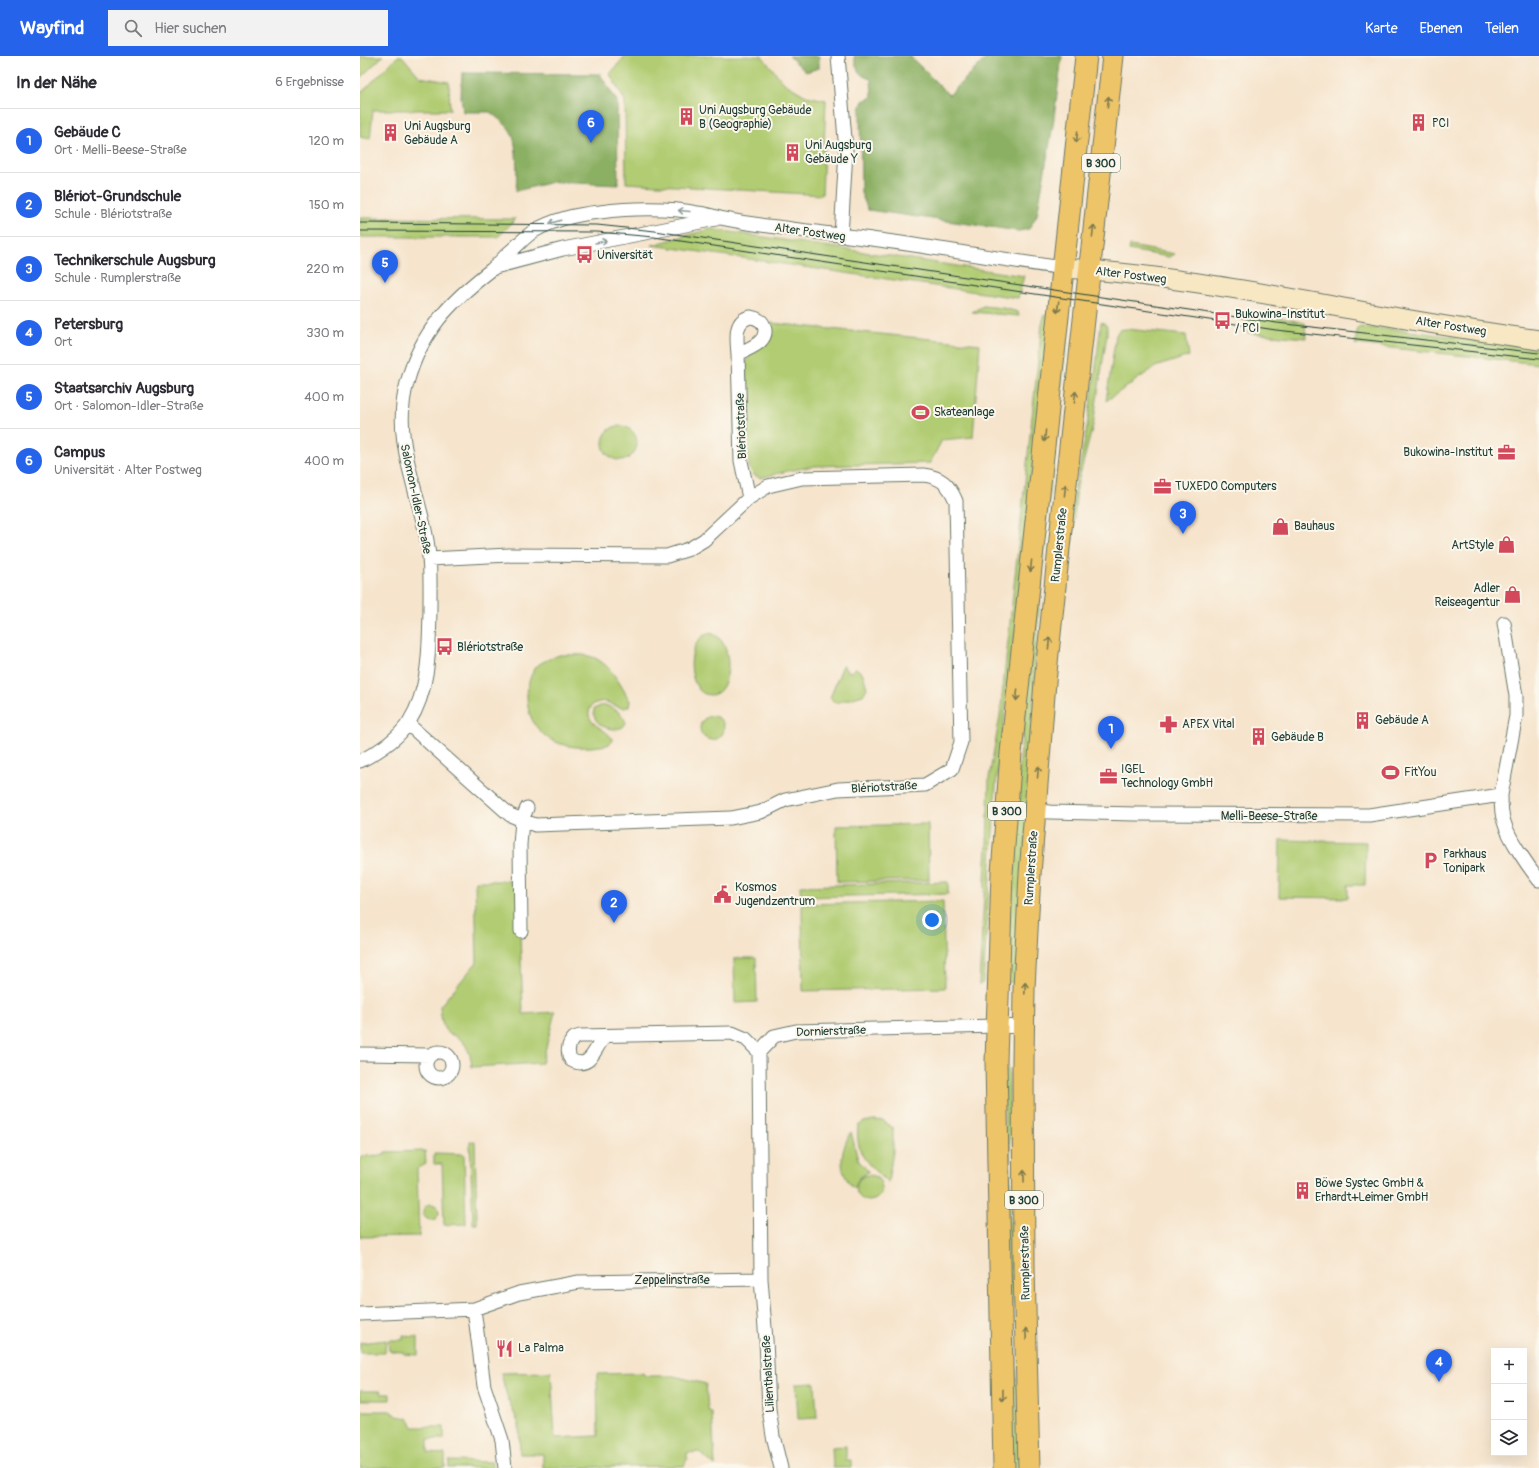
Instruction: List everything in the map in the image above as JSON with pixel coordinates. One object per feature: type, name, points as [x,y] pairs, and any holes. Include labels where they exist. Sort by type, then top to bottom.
[{"type":"main road","name":"B 300","points":[[1063,268],[1086,56]]},
{"type":"main road","name":"B 300","points":[[1089,270],[1113,56]]},
{"type":"main road","name":"Rumplerstraße","points":[[1004,1465],[997,1026],[1002,873],[1011,753],[1063,268]]},
{"type":"main road","name":"Rumplerstraße","points":[[1029,1468],[1024,1268],[1024,1027],[1030,874],[1047,667],[1089,270]]},
{"type":"street","points":[[838,56],[846,151],[841,236]]},
{"type":"street","name":"Alter Postweg","points":[[495,267],[509,252],[533,232],[548,224],[570,217],[604,211],[682,211],[1063,268],[1244,290],[1352,310],[1539,340]]},
{"type":"street","name":"Alter Postweg","points":[[495,267],[563,249],[722,218]]},
{"type":"street","name":"Salomon-Idler-Straße","points":[[360,761],[391,742],[408,724],[417,707],[427,666],[430,636],[429,558],[427,538],[409,470],[403,440],[402,420],[406,384],[420,345],[443,313],[474,282],[495,267]]},
{"type":"street","name":"Blériotstraße","points":[[738,354],[741,461],[749,498]]},
{"type":"street","name":"Blériotstraße","points":[[408,724],[510,815],[524,814],[535,824],[731,818],[761,812],[785,800],[838,789],[925,784],[952,769],[961,742],[956,501],[951,489],[939,479],[923,475],[802,478],[768,486],[749,498],[704,540],[689,549],[667,556],[515,555],[429,558]]},
{"type":"street","points":[[1504,623],[1516,696],[1516,716],[1501,806],[1504,822],[1509,835],[1539,880]]},
{"type":"street","name":"Melli-Beese-Straße","points":[[1035,811],[1136,814],[1369,816],[1502,795]]},
{"type":"street","points":[[521,931],[520,845],[524,814]]},
{"type":"street","name":"Dornierstraße","points":[[759,1052],[774,1036],[796,1031],[997,1026],[1024,1027]]},
{"type":"street","points":[[605,1036],[732,1033],[746,1038],[759,1052],[761,1279]]},
{"type":"street","points":[[360,1054],[430,1055]]},
{"type":"street","name":"Zeppelinstraße","points":[[360,1314],[474,1309],[519,1293],[579,1282],[761,1279]]},
{"type":"street","name":"Lilienthalstraße","points":[[761,1279],[766,1340],[769,1409],[773,1436],[781,1468]]},
{"type":"street","points":[[474,1309],[484,1386],[502,1440],[505,1468]]},
{"type":"green space","points":[[360,56],[383,56],[360,78]]},
{"type":"green space","points":[[398,56],[402,56],[420,77],[449,82],[450,110],[373,110],[370,139],[360,137],[360,94]]},
{"type":"green space","points":[[625,56],[762,56],[784,83],[806,96],[826,100],[822,195],[626,183],[625,101],[610,74]]},
{"type":"green space","points":[[789,56],[819,56],[819,68],[806,72]]},
{"type":"green space","points":[[854,56],[910,56],[949,95],[988,56],[1062,56],[1053,125],[1037,215],[1029,229],[1019,231],[868,210],[861,193],[860,108],[863,101],[872,97],[871,79],[860,74]]},
{"type":"green space","points":[[462,73],[600,74],[617,101],[618,185],[553,182],[516,191],[516,152],[511,132],[490,112],[463,112],[461,96]]},
{"type":"green space","points":[[360,218],[516,219],[498,237],[360,237]]},
{"type":"green space","points":[[710,229],[1024,276],[1018,298],[652,245]]},
{"type":"green space","points":[[1130,246],[1175,254],[1169,257],[1129,250]]},
{"type":"green space","points":[[983,306],[1003,308],[1018,312],[1019,316],[972,312]]},
{"type":"green space","points":[[1247,311],[1305,323],[1306,338],[1248,333]]},
{"type":"green space","points":[[1045,315],[1049,315],[1014,642],[996,785],[983,983],[979,984],[987,845],[989,778],[1000,716],[1042,324]]},
{"type":"green space","points":[[1064,316],[1070,316],[1047,516],[1038,617],[1018,983],[1006,982],[1015,810]]},
{"type":"green space","points":[[1101,322],[1107,327],[1107,334],[1093,425],[1077,486],[1069,574],[1065,569],[1075,485],[1085,439]]},
{"type":"green space","points":[[771,323],[980,344],[973,437],[942,440],[930,463],[815,466],[760,478],[754,475],[750,469],[748,461],[746,363],[749,356],[753,352],[767,343],[770,339]]},
{"type":"green space","points":[[1358,327],[1393,329],[1539,348],[1539,364],[1355,344]]},
{"type":"green space","points":[[1126,329],[1186,335],[1189,356],[1155,367],[1106,401],[1116,335],[1119,330]]},
{"type":"green space","points":[[617,426],[623,426],[632,431],[636,437],[636,449],[632,455],[623,460],[617,460],[608,455],[603,446],[603,440],[608,431]]},
{"type":"green space","points":[[710,633],[718,637],[724,645],[728,666],[727,677],[723,686],[718,693],[710,695],[702,693],[696,686],[691,666],[695,645],[701,637]]},
{"type":"green space","points":[[559,655],[583,655],[593,657],[608,667],[620,683],[630,701],[629,706],[623,708],[610,703],[600,702],[592,705],[589,711],[590,718],[594,723],[611,737],[612,740],[610,744],[603,746],[578,747],[555,742],[538,729],[532,720],[528,708],[527,695],[531,676],[539,664]]},
{"type":"green space","points":[[843,665],[846,670],[850,672],[856,668],[863,674],[867,688],[863,695],[836,703],[830,698]]},
{"type":"green space","points":[[605,705],[615,709],[623,716],[626,723],[623,727],[613,729],[599,723],[594,715],[594,709]]},
{"type":"green space","points":[[712,716],[721,719],[724,728],[721,737],[712,740],[703,737],[700,728],[703,719]]},
{"type":"green space","points":[[928,824],[929,880],[837,882],[836,826]]},
{"type":"green space","points":[[1280,840],[1366,842],[1365,885],[1348,885],[1348,898],[1279,897]]},
{"type":"green space","points":[[475,881],[518,881],[523,1014],[555,1012],[542,1063],[472,1067],[471,1058],[466,1046],[457,1037],[446,1032],[443,1026],[440,1006],[477,962]]},
{"type":"green space","points":[[948,882],[948,894],[801,897],[800,886]]},
{"type":"green space","points":[[943,901],[945,988],[803,991],[802,904]]},
{"type":"green space","points":[[734,958],[756,958],[757,1002],[735,1003]]},
{"type":"green space","points":[[1004,1069],[1009,1069],[1011,1260],[1021,1468],[1009,1468]]},
{"type":"green space","points":[[874,1120],[883,1121],[893,1128],[893,1152],[888,1182],[874,1170],[864,1158],[859,1145],[858,1126],[864,1122]]},
{"type":"green space","points":[[851,1132],[858,1160],[868,1171],[859,1178],[854,1188],[845,1175],[842,1161],[844,1147]]},
{"type":"green space","points":[[470,1142],[475,1142],[477,1224],[473,1224]]},
{"type":"green space","points":[[425,1151],[426,1164],[417,1169],[419,1236],[360,1237],[361,1156],[385,1155],[385,1152]]},
{"type":"green space","points":[[434,1153],[464,1154],[466,1224],[444,1225],[442,1164],[434,1164]]},
{"type":"green space","points":[[869,1175],[878,1179],[882,1188],[878,1197],[869,1201],[860,1197],[856,1188],[860,1179]]},
{"type":"green space","points":[[431,1204],[437,1206],[439,1212],[437,1218],[431,1220],[425,1218],[423,1212],[425,1206]]},
{"type":"green space","points":[[403,1336],[418,1337],[418,1355],[389,1351],[388,1340],[403,1340]]},
{"type":"green space","points":[[386,1340],[385,1353],[360,1353],[360,1343]]},
{"type":"green space","points":[[551,1372],[555,1438],[598,1436],[597,1374],[643,1373],[645,1376],[674,1376],[706,1384],[708,1410],[712,1413],[715,1466],[699,1452],[687,1453],[687,1459],[684,1466],[543,1468],[543,1454],[520,1454],[519,1425],[507,1396],[501,1373]]},
{"type":"green space","points":[[815,1383],[817,1418],[798,1419],[796,1384]]},
{"type":"green space","points":[[360,1391],[381,1391],[381,1394],[390,1394],[390,1400],[360,1400]]},
{"type":"green space","points":[[360,1411],[390,1411],[397,1416],[408,1418],[413,1427],[444,1427],[444,1439],[428,1439],[428,1453],[445,1454],[445,1468],[360,1468]]},
{"type":"green space","points":[[846,1446],[846,1460],[851,1460],[851,1468],[833,1468],[832,1447]]},
{"type":"green space","points":[[449,1461],[492,1462],[492,1468],[449,1468]]},
{"type":"tram line","points":[[360,223],[597,225],[655,231],[1277,323],[1539,353]]},
{"type":"tram line","points":[[360,231],[597,232],[654,237],[1276,330],[1539,359]]},
{"type":"place","name":"Uni Augsburg Gebäude B (Geographie)","points":[[686,117]]},
{"type":"place","name":"PCI","points":[[1419,123]]},
{"type":"place","name":"Uni Augsburg Gebäude A","points":[[391,133]]},
{"type":"place","name":"Campus","points":[[591,143]]},
{"type":"place","name":"Uni Augsburg Gebäude Y","points":[[792,152]]},
{"type":"place","name":"Universität","points":[[584,255]]},
{"type":"place","name":"Staatsarchiv Augsburg","points":[[385,283]]},
{"type":"place","name":"Bukowina-Institut / PCI","points":[[1222,321]]},
{"type":"place","name":"Skateanlage","points":[[921,412]]},
{"type":"place","name":"Bukowina-Institut","points":[[1506,452]]},
{"type":"place","name":"TUXEDO Computers","points":[[1162,486]]},
{"type":"place","name":"Bauhaus","points":[[1281,526]]},
{"type":"place","name":"Technikerschule Augsburg","points":[[1183,534]]},
{"type":"place","name":"ArtStyle","points":[[1507,545]]},
{"type":"place","name":"Adler Reiseagentur","points":[[1513,595]]},
{"type":"place","name":"Blériotstraße","points":[[444,647]]},
{"type":"place","name":"Gebäude A","points":[[1362,720]]},
{"type":"place","name":"APEX Vital","points":[[1169,724]]},
{"type":"place","name":"Gebäude B","points":[[1258,737]]},
{"type":"place","name":"Gebäude C","points":[[1111,749]]},
{"type":"place","name":"FitYou","points":[[1391,772]]},
{"type":"place","name":"IGEL Technology GmbH","points":[[1108,776]]},
{"type":"place","name":"Parkhaus Tonipark","points":[[1430,861]]},
{"type":"place","name":"Kosmos Jugendzentrum","points":[[722,894]]},
{"type":"place","name":"Blériot-Grundschule","points":[[614,923]]},
{"type":"place","name":"Böwe Systec GmbH & Erhardt+Leimer GmbH","points":[[1302,1190]]},
{"type":"place","name":"La Palma","points":[[505,1348]]},
{"type":"place","name":"Petersburg","points":[[1439,1382]]}]
